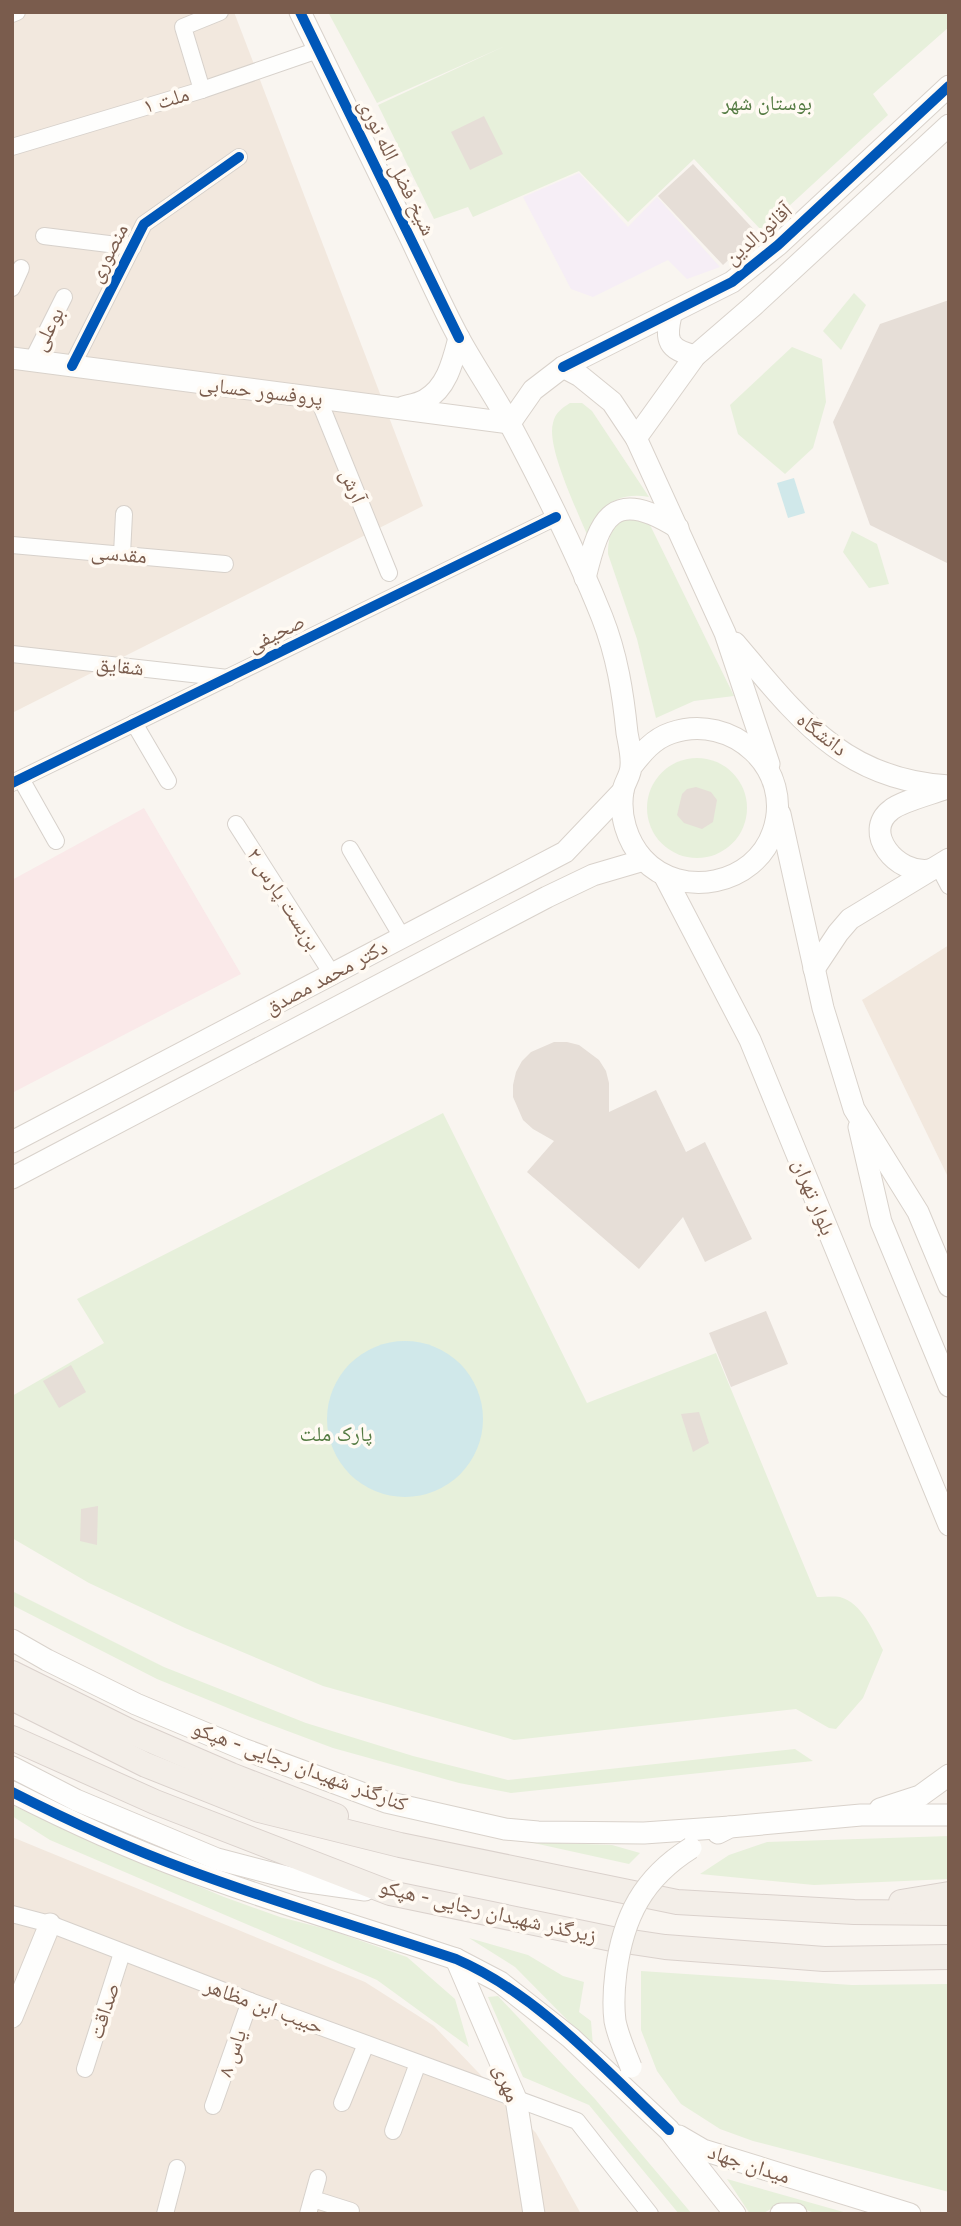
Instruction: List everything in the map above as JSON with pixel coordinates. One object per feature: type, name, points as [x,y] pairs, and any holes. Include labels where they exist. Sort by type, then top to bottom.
[{"type":"main road","name":"شیخ فضل الله نوری","points":[[300,12],[459,338],[510,423],[585,578],[602,617],[620,674],[631,767]]},
{"type":"main road","name":"آقانورالدین","points":[[510,423],[533,390],[563,368],[732,282],[778,245],[949,86]]},
{"type":"main road","points":[[636,438],[695,356],[949,125]]},
{"type":"main road","points":[[671,315],[667,331],[669,341],[676,349],[695,356]]},
{"type":"main road","points":[[398,409],[425,400],[441,385],[451,369],[459,338]]},
{"type":"main road","name":"پروفسور حسابی","points":[[22,359],[510,423]]},
{"type":"main road","points":[[563,368],[580,376],[612,402],[636,438],[725,632],[774,781],[823,1008],[854,1109],[881,1222],[949,1386]]},
{"type":"main road","points":[[585,578],[594,540],[613,513],[629,508],[646,511],[678,528]]},
{"type":"main road","name":"دانشگاه","points":[[725,632],[800,719],[825,740],[872,769],[895,778],[923,785],[949,787]]},
{"type":"main road","points":[[774,781],[762,758],[742,740],[718,730],[692,728],[668,734],[647,747],[631,767],[623,791],[622,816],[630,840],[644,860],[664,875],[689,883],[715,882],[740,873],[760,856],[773,833],[778,807]]},
{"type":"main road","points":[[939,865],[920,871],[889,855],[883,843],[881,828],[891,809],[949,787]]},
{"type":"main road","name":"دکتر محمد مصدق","points":[[12,1142],[565,852],[623,791]]},
{"type":"main road","points":[[565,852],[582,880]]},
{"type":"main road","name":"دکتر محمد مصدق","points":[[12,1178],[582,880],[644,860]]},
{"type":"main road","points":[[814,968],[850,919],[939,865]]},
{"type":"main road","name":"بلوار تهران","points":[[664,875],[750,1040],[949,1525]]},
{"type":"main road","points":[[854,1109],[918,1212],[949,1286]]},
{"type":"main road","name":"کنارگذر شهیدان رجایی - هپکو","points":[[12,1640],[148,1709],[243,1749],[386,1802],[505,1829],[538,1832],[644,1833],[730,1827]]},
{"type":"main road","points":[[12,1673],[129,1731],[400,1845]]},
{"type":"main road","points":[[12,1698],[146,1765],[258,1810],[400,1845],[677,1902],[854,1912],[949,1913]]},
{"type":"main road","name":"زیرگذر شهیدان رجایی - هپکو","points":[[12,1738],[155,1802],[390,1893],[612,1940],[665,1947],[824,1959],[949,1957]]},
{"type":"main road","points":[[12,1767],[76,1800],[216,1859],[302,1881],[390,1893]]},
{"type":"main road","points":[[861,1815],[920,1796],[949,1774]]},
{"type":"main road","points":[[12,1793],[185,1869],[456,1959],[500,1982],[538,2010],[669,2130],[734,2214]]},
{"type":"main road","name":"میدان جهاد","points":[[897,2213],[703,2150],[669,2130],[652,2107],[631,2067],[615,2021],[614,1989],[623,1932],[645,1889],[675,1858],[730,1827],[861,1815],[949,1815]]},
{"type":"main road","points":[[854,1912],[949,1894]]},
{"type":"main road","points":[[12,2017],[50,1924]]},
{"type":"main road","name":"مهری","points":[[456,1959],[516,2099],[534,2214]]},
{"type":"main road","points":[[781,2214],[796,2214]]},
{"type":"street","points":[[12,14],[17,12]]},
{"type":"street","points":[[202,90],[183,27],[220,12]]},
{"type":"street","name":"ملت ۱","points":[[12,147],[202,90],[318,50]]},
{"type":"street","name":"منصوری","points":[[72,366],[144,224],[239,157]]},
{"type":"street","points":[[44,236],[133,247]]},
{"type":"street","points":[[12,288],[22,268]]},
{"type":"street","name":"بوعلی","points":[[22,359],[64,297]]},
{"type":"street","name":"آرش","points":[[318,398],[389,573]]},
{"type":"street","points":[[122,554],[124,514]]},
{"type":"street","name":"صحیفی","points":[[17,781],[556,517]]},
{"type":"street","name":"مقدسی","points":[[12,545],[225,564]]},
{"type":"street","name":"شقایق","points":[[12,654],[228,678]]},
{"type":"street","points":[[134,723],[168,781]]},
{"type":"street","points":[[17,781],[56,841]]},
{"type":"street","name":"بن‌بست پارس ۲","points":[[236,824],[332,974]]},
{"type":"street","points":[[350,849],[402,937]]},
{"type":"street","points":[[939,865],[949,886]]},
{"type":"street","name":"حبیب ابن مظاهر","points":[[12,1914],[50,1924],[577,2121],[650,2214]]},
{"type":"street","name":"صداقت","points":[[85,2069],[122,1953]]},
{"type":"street","name":"یاس ۸","points":[[213,2106],[250,2001]]},
{"type":"street","points":[[342,2103],[366,2044]]},
{"type":"street","points":[[393,2132],[418,2063]]},
{"type":"street","points":[[165,2214],[177,2168]]},
{"type":"street","points":[[318,2178],[310,2206],[351,2211]]},
{"type":"shaded area","points":[[12,12],[234,12],[423,506],[12,713]]},
{"type":"shaded area","points":[[579,173],[628,227],[657,197],[720,267],[687,279],[668,260],[593,297],[571,289],[523,197]]},
{"type":"shaded area","points":[[144,808],[241,974],[12,1093],[12,880]]},
{"type":"shaded area","points":[[949,945],[949,1179],[862,1000]]},
{"type":"shaded area","points":[[12,1837],[365,1982],[434,2026],[536,2133],[581,2214],[12,2214]]},
{"type":"green space","name":"بوستان شهر","points":[[328,12],[949,12],[949,27],[873,94],[888,115],[762,231],[694,159],[628,222],[579,171],[473,217],[468,207],[434,219],[378,105],[505,46],[377,103]]},
{"type":"green space","points":[[854,293],[866,305],[841,350],[823,331]]},
{"type":"green space","points":[[792,347],[822,359],[826,402],[813,448],[785,474],[738,434],[730,405]]},
{"type":"green space","points":[[570,403],[582,403],[592,411],[649,497],[627,496],[610,504],[596,517],[588,537],[558,463],[552,434],[555,416]]},
{"type":"green space","points":[[631,517],[650,525],[734,696],[694,701],[656,718],[637,639],[608,554],[609,541],[616,526]]},
{"type":"green space","points":[[852,531],[877,544],[889,584],[869,588],[843,552]]},
{"type":"green space","points":[[697,758],[716,762],[733,772],[743,789],[747,808],[743,827],[733,844],[716,854],[697,858],[678,854],[661,844],[651,827],[647,808],[651,789],[661,772],[678,762]]},
{"type":"green space","name":"پارک ملت","points":[[443,1113],[587,1403],[716,1353],[817,1597],[840,1597],[855,1605],[883,1650],[863,1698],[836,1729],[829,1728],[796,1709],[514,1740],[323,1686],[185,1628],[89,1583],[12,1538],[12,1396],[104,1343],[77,1299]]},
{"type":"green space","points":[[12,1591],[164,1667],[306,1723],[413,1756],[508,1780],[795,1749],[813,1761],[511,1793],[459,1783],[333,1748],[157,1679],[12,1605]]},
{"type":"green space","points":[[12,1805],[224,1897],[407,1957],[455,1999],[469,2047],[377,1980],[50,1840],[12,1816]]},
{"type":"green space","points":[[949,1836],[949,1879],[814,1885],[700,1874],[729,1855],[767,1842]]},
{"type":"green space","points":[[529,1842],[612,1845],[640,1853],[629,1864]]},
{"type":"green space","points":[[469,1938],[528,1955],[563,1976],[584,1982],[579,2012],[591,2021],[593,2046],[515,1967]]},
{"type":"green space","points":[[641,1971],[852,1985],[949,1984],[949,2192],[753,2141],[720,2129],[681,2104],[657,2071],[641,2030]]},
{"type":"green space","points":[[498,1996],[595,2099],[692,2214],[679,2214],[589,2105],[523,2077],[488,1997]]},
{"type":"green space","points":[[727,2179],[847,2213],[817,2214],[793,2205],[776,2206],[762,2214],[750,2214]]},
{"type":"water","points":[[794,478],[805,513],[788,518],[777,483]]},
{"type":"water","points":[[405,1341],[435,1347],[460,1364],[477,1389],[483,1419],[477,1449],[460,1474],[435,1491],[405,1497],[375,1491],[350,1474],[333,1449],[327,1419],[333,1389],[350,1364],[375,1347]]},
{"type":"building","points":[[484,116],[503,154],[470,170],[451,132]]},
{"type":"building","points":[[693,164],[757,233],[723,265],[658,196]]},
{"type":"building","points":[[949,300],[949,564],[870,525],[833,422],[880,324]]},
{"type":"building","points":[[696,787],[711,792],[717,800],[713,822],[702,829],[684,823],[677,815],[682,794],[687,789]]},
{"type":"building","points":[[554,1042],[579,1045],[599,1060],[609,1083],[609,1112],[656,1090],[686,1152],[705,1142],[752,1239],[705,1262],[683,1217],[639,1269],[527,1172],[554,1141],[523,1120],[513,1097],[513,1085],[522,1061],[531,1052]]},
{"type":"building","points":[[766,1311],[788,1364],[731,1387],[709,1333]]},
{"type":"building","points":[[71,1365],[86,1392],[59,1408],[43,1381]]},
{"type":"building","points":[[699,1412],[709,1443],[693,1452],[681,1414]]},
{"type":"building","points":[[98,1506],[97,1545],[80,1541],[81,1509]]},
{"type":"cycle path","points":[[300,12],[459,338]]},
{"type":"cycle path","points":[[563,367],[732,282],[778,245],[949,86]]},
{"type":"cycle path","points":[[72,366],[144,224],[239,157]]},
{"type":"cycle path","points":[[12,783],[556,517]]},
{"type":"cycle path","points":[[12,1792],[99,1834],[166,1862],[254,1894],[456,1959],[486,1974],[515,1992],[569,2035],[669,2130]]}]
